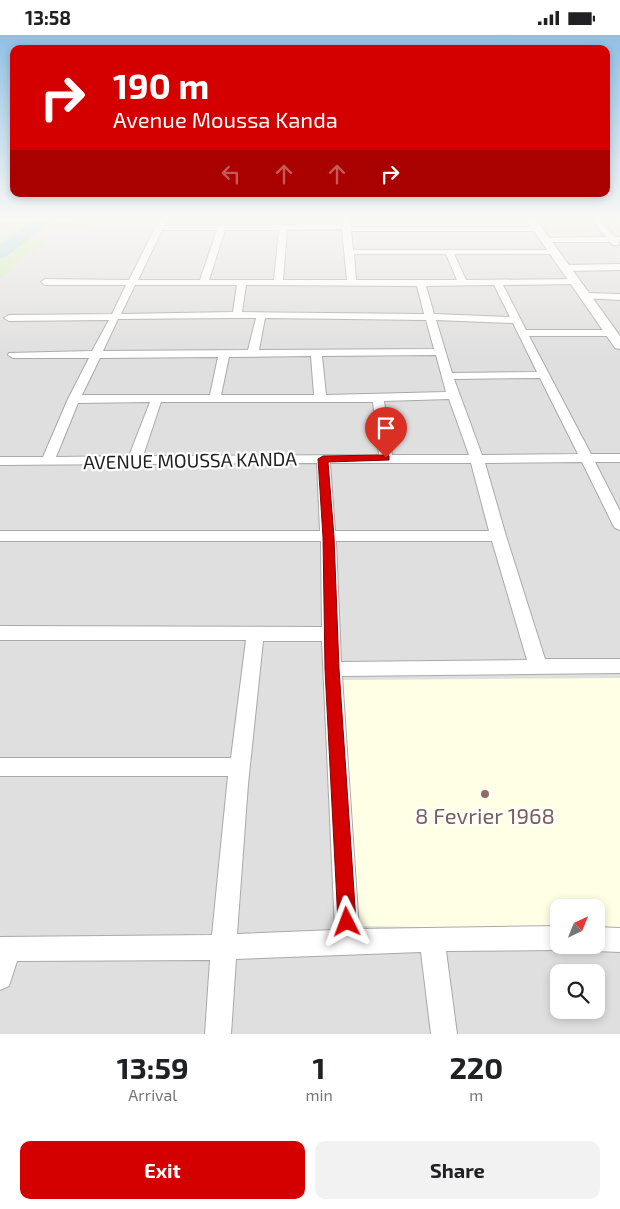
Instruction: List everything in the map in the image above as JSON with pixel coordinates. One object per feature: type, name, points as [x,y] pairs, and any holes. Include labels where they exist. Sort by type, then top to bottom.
[{"type":"street","points":[[48,461],[74,399],[140,265]]},
{"type":"street","points":[[204,281],[209,265]]},
{"type":"street","points":[[278,282],[280,265]]},
{"type":"street","points":[[350,265],[352,281]]},
{"type":"street","points":[[455,265],[463,283]]},
{"type":"street","points":[[563,265],[620,345]]},
{"type":"street","points":[[566,268],[620,267]]},
{"type":"street","points":[[45,281],[352,281],[420,283],[576,281]]},
{"type":"street","points":[[237,315],[242,282]]},
{"type":"street","points":[[497,282],[542,375],[620,525]]},
{"type":"street","points":[[420,283],[449,376],[453,395],[477,459],[498,536],[538,666]]},
{"type":"street","points":[[586,296],[620,297]]},
{"type":"street","points":[[9,318],[237,315],[516,319]]},
{"type":"street","points":[[253,353],[261,316]]},
{"type":"street","points":[[522,333],[611,333]]},
{"type":"street","points":[[13,355],[440,352]]},
{"type":"street","points":[[215,398],[224,353]]},
{"type":"street","points":[[316,353],[320,397]]},
{"type":"street","points":[[449,376],[542,375]]},
{"type":"street","points":[[74,399],[378,398],[453,395]]},
{"type":"street","points":[[134,462],[157,398]]},
{"type":"street","points":[[378,398],[386,458]]},
{"type":"street","name":"AVENUE MOUSSA KANDA","points":[[0,461],[134,462],[386,458],[620,458]]},
{"type":"street","points":[[323,459],[328,537],[332,669],[348,942]]},
{"type":"street","points":[[0,536],[498,536]]},
{"type":"street","points":[[0,633],[331,634]]},
{"type":"street","points":[[218,1034],[223,947],[238,767],[255,635]]},
{"type":"street","points":[[332,669],[620,666]]},
{"type":"street","points":[[0,767],[238,767]]},
{"type":"street","points":[[0,977],[4,949],[223,947],[432,939],[550,938]]},
{"type":"street","points":[[432,939],[444,1034]]},
{"type":"street","points":[[605,939],[620,940]]},
{"type":"shaded area","points":[[0,265],[620,265],[620,1034],[0,1034]]},
{"type":"shaded area","name":"8 Fevrier 1968","points":[[620,678],[620,930],[605,929],[605,899],[550,899],[550,929],[358,926],[343,680]]},
{"type":"green space","points":[[0,265],[14,265],[13,270],[0,278]]},
{"type":"place","name":"8 Fevrier 1968","points":[[485,794]]},
{"type":"route","points":[[347,922],[332,669],[328,537],[323,459],[386,458]]}]
